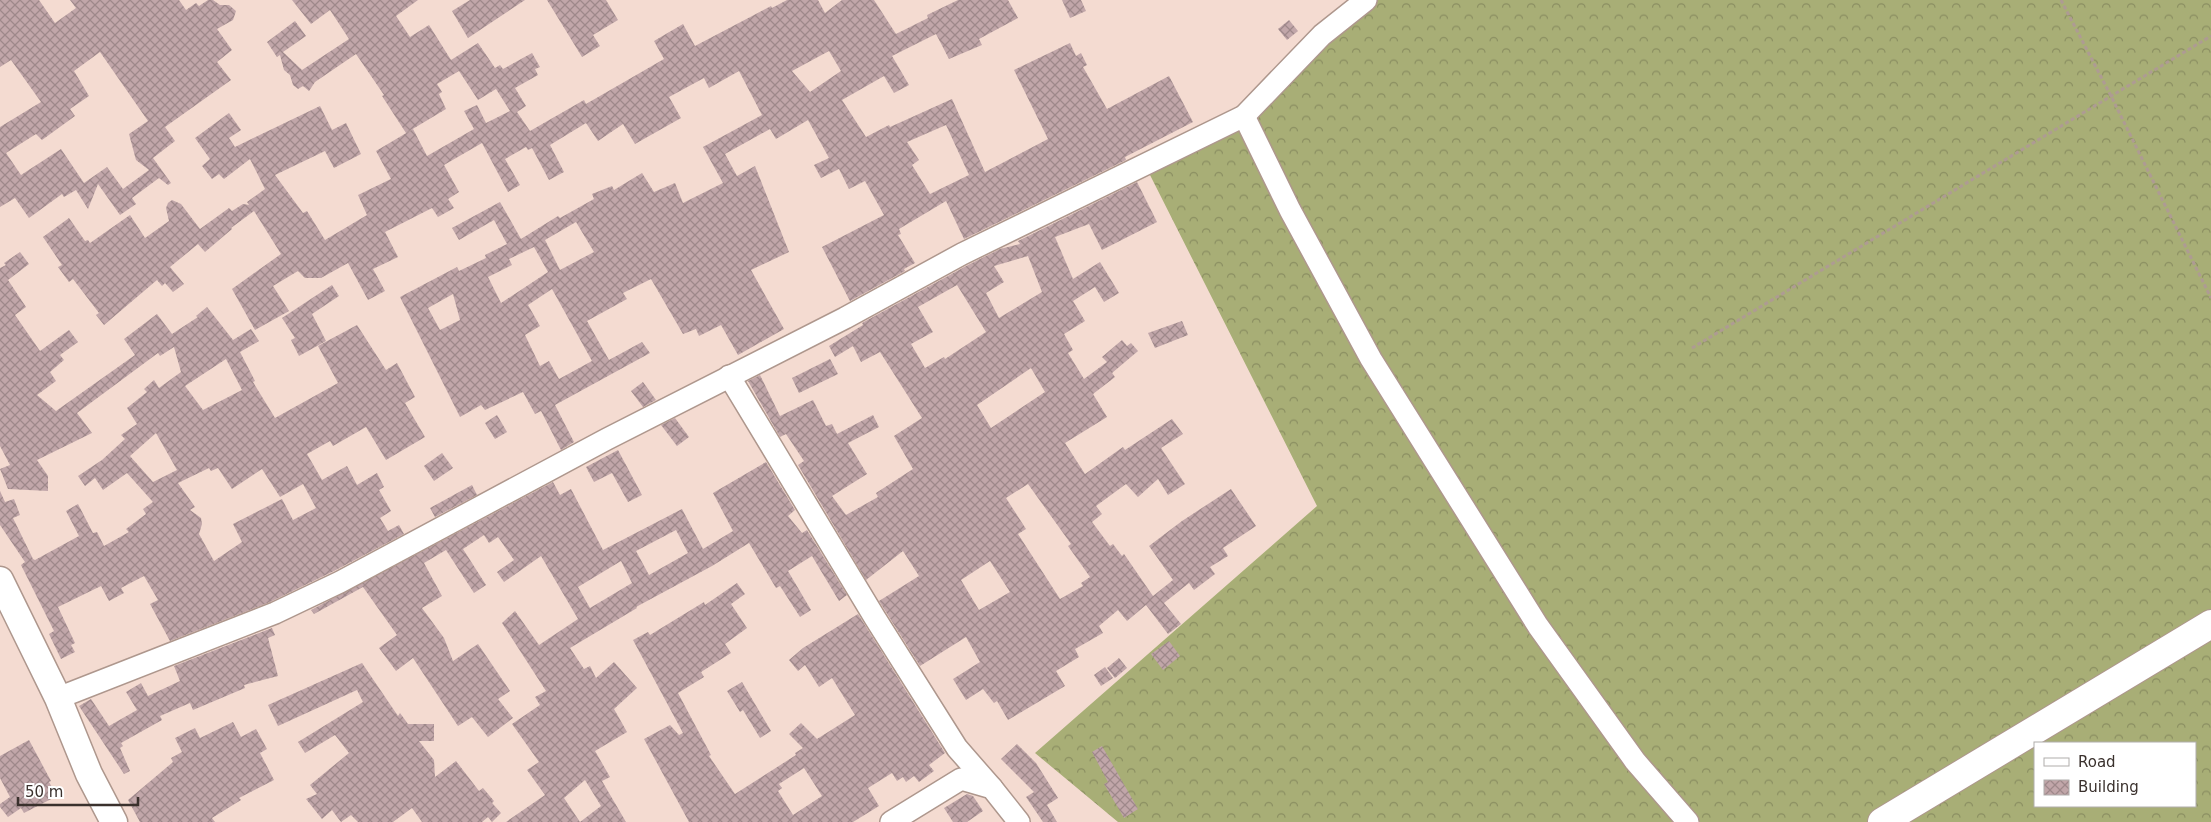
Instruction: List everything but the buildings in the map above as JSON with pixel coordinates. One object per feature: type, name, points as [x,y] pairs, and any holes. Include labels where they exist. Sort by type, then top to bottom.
[{"type":"highway","points":[[1882,822],[2211,624]]},
{"type":"main road","points":[[0,580],[58,698],[90,774],[114,822]]},
{"type":"street","points":[[58,698],[275,613],[340,582],[582,452],[862,309],[962,254],[1244,116],[1322,35],[1366,0]]},
{"type":"street","points":[[1244,116],[1290,210],[1371,359],[1538,626],[1635,761],[1688,822]]},
{"type":"street","points":[[729,376],[875,618],[957,748],[1019,822]]},
{"type":"street","points":[[891,822],[961,779],[992,788]]},
{"type":"path","points":[[2061,0],[2211,298]]},
{"type":"path","points":[[1692,348],[2211,36]]},
{"type":"green space","points":[[1367,0],[2211,0],[2211,822],[1118,822],[1035,753],[1317,506],[1150,175],[1244,116]]}]
